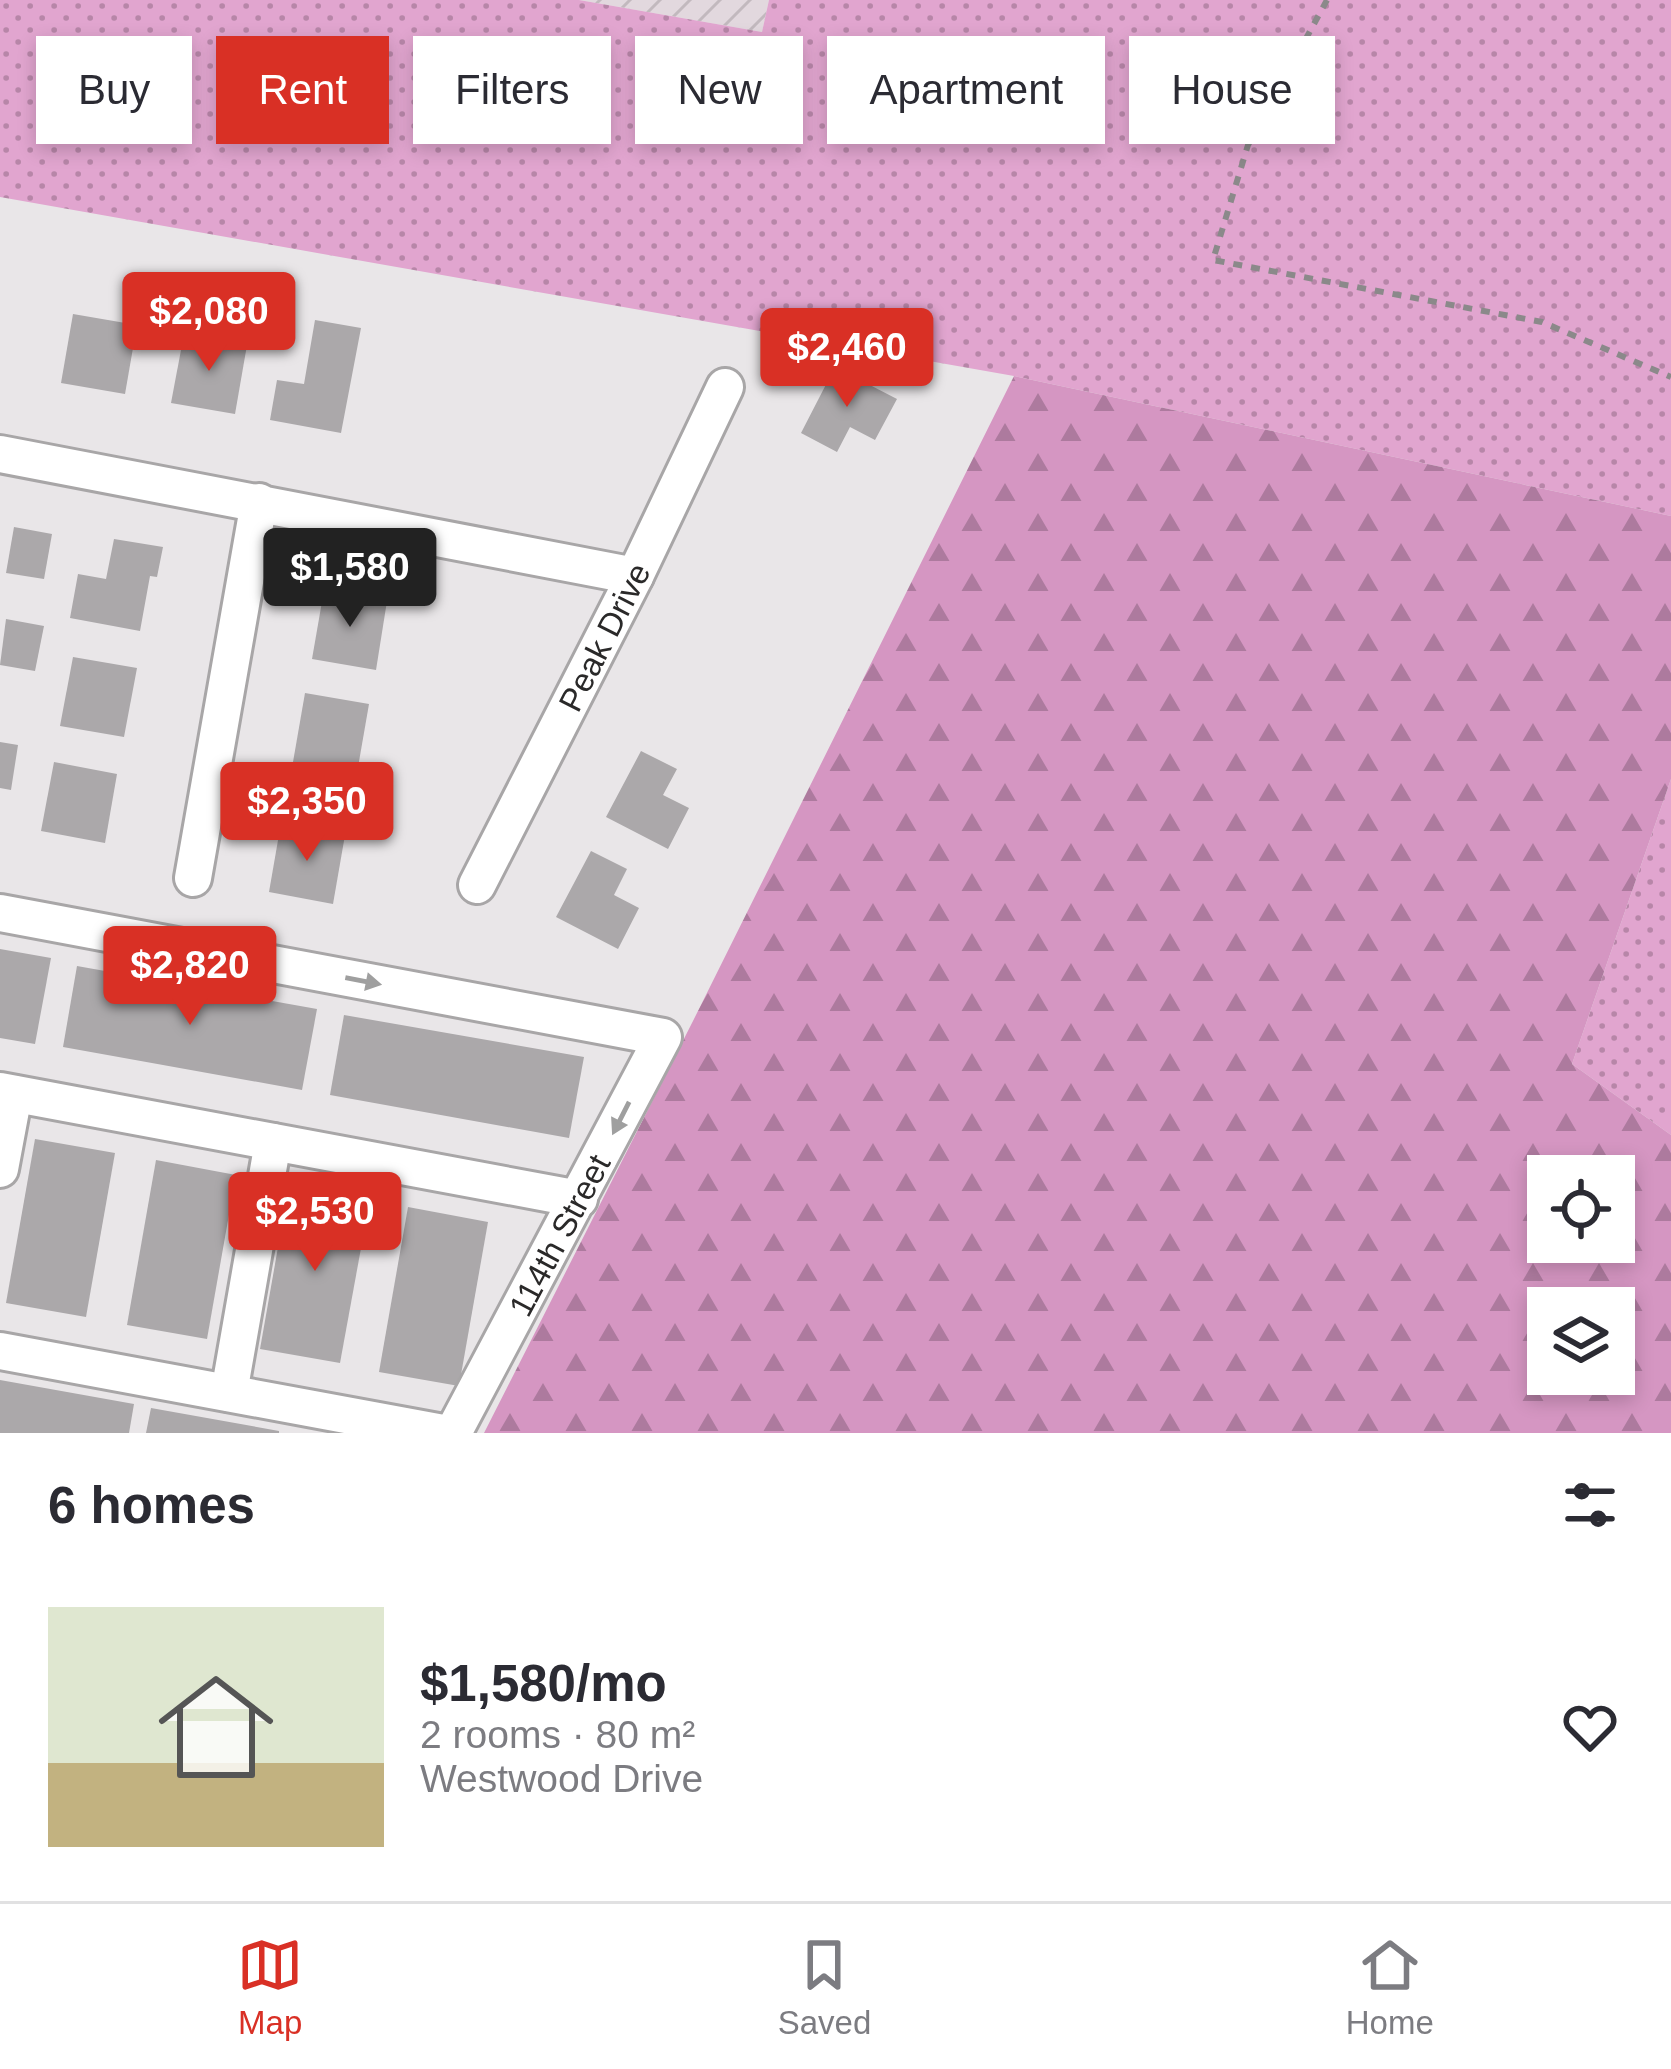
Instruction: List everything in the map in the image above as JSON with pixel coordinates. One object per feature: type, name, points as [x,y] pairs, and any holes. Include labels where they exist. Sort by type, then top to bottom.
[{"type":"street","name":"Peak Drive","points":[[478,885],[725,387]]},
{"type":"street","points":[[0,454],[635,576]]},
{"type":"street","points":[[193,878],[259,502]]},
{"type":"street","name":"114th Street","points":[[0,913],[663,1037],[453,1433]]},
{"type":"street","points":[[0,1169],[7,1093],[579,1199]]},
{"type":"street","points":[[229,1393],[273,1142]]},
{"type":"street","points":[[0,1351],[442,1433]]},
{"type":"path","points":[[1327,0],[1248,145],[1213,260],[1542,322],[1671,377]]},
{"type":"shaded area","points":[[0,0],[579,0],[762,32],[769,0],[1671,0],[1671,516],[1014,376],[0,197]]},
{"type":"shaded area","points":[[579,0],[769,0],[762,32]]},
{"type":"shaded area","points":[[1671,779],[1671,1135],[1572,1064]]},
{"type":"green space","points":[[1014,376],[1671,516],[1671,779],[1572,1064],[1671,1135],[1671,1433],[484,1433]]},
{"type":"building","points":[[73,314],[137,325],[125,394],[61,383]]},
{"type":"building","points":[[315,320],[361,328],[341,433],[270,420],[277,380],[304,384]]},
{"type":"building","points":[[184,334],[247,345],[235,414],[171,403]]},
{"type":"building","points":[[835,367],[897,399],[875,440],[850,427],[837,452],[801,433]]},
{"type":"building","points":[[14,527],[52,534],[44,579],[6,573]]},
{"type":"building","points":[[114,539],[163,547],[157,577],[150,576],[140,631],[70,618],[78,574],[106,579]]},
{"type":"building","points":[[324,590],[387,601],[376,670],[312,659]]},
{"type":"building","points":[[6,619],[44,626],[35,671],[0,665]]},
{"type":"building","points":[[73,657],[137,668],[124,737],[60,726]]},
{"type":"building","points":[[305,693],[369,704],[357,773],[293,762]]},
{"type":"building","points":[[0,742],[18,745],[11,790],[0,788]]},
{"type":"building","points":[[641,751],[677,769],[663,795],[689,808],[668,849],[606,817]]},
{"type":"building","points":[[54,762],[117,774],[105,843],[41,831]]},
{"type":"building","points":[[281,823],[345,835],[333,904],[269,892]]},
{"type":"building","points":[[591,851],[627,869],[614,895],[639,908],[618,949],[556,917]]},
{"type":"building","points":[[0,949],[51,958],[35,1044],[0,1038]]},
{"type":"building","points":[[77,966],[317,1009],[302,1090],[63,1047]]},
{"type":"building","points":[[344,1015],[584,1057],[569,1138],[330,1095]]},
{"type":"building","points":[[35,1139],[115,1153],[86,1317],[6,1303]]},
{"type":"building","points":[[156,1160],[236,1175],[207,1339],[127,1325]]},
{"type":"building","points":[[289,1185],[370,1199],[340,1363],[260,1349]]},
{"type":"building","points":[[408,1207],[488,1222],[459,1386],[379,1372]]},
{"type":"building","points":[[0,1380],[134,1404],[129,1433],[0,1433]]},
{"type":"building","points":[[151,1408],[279,1431],[279,1433],[146,1433]]}]
